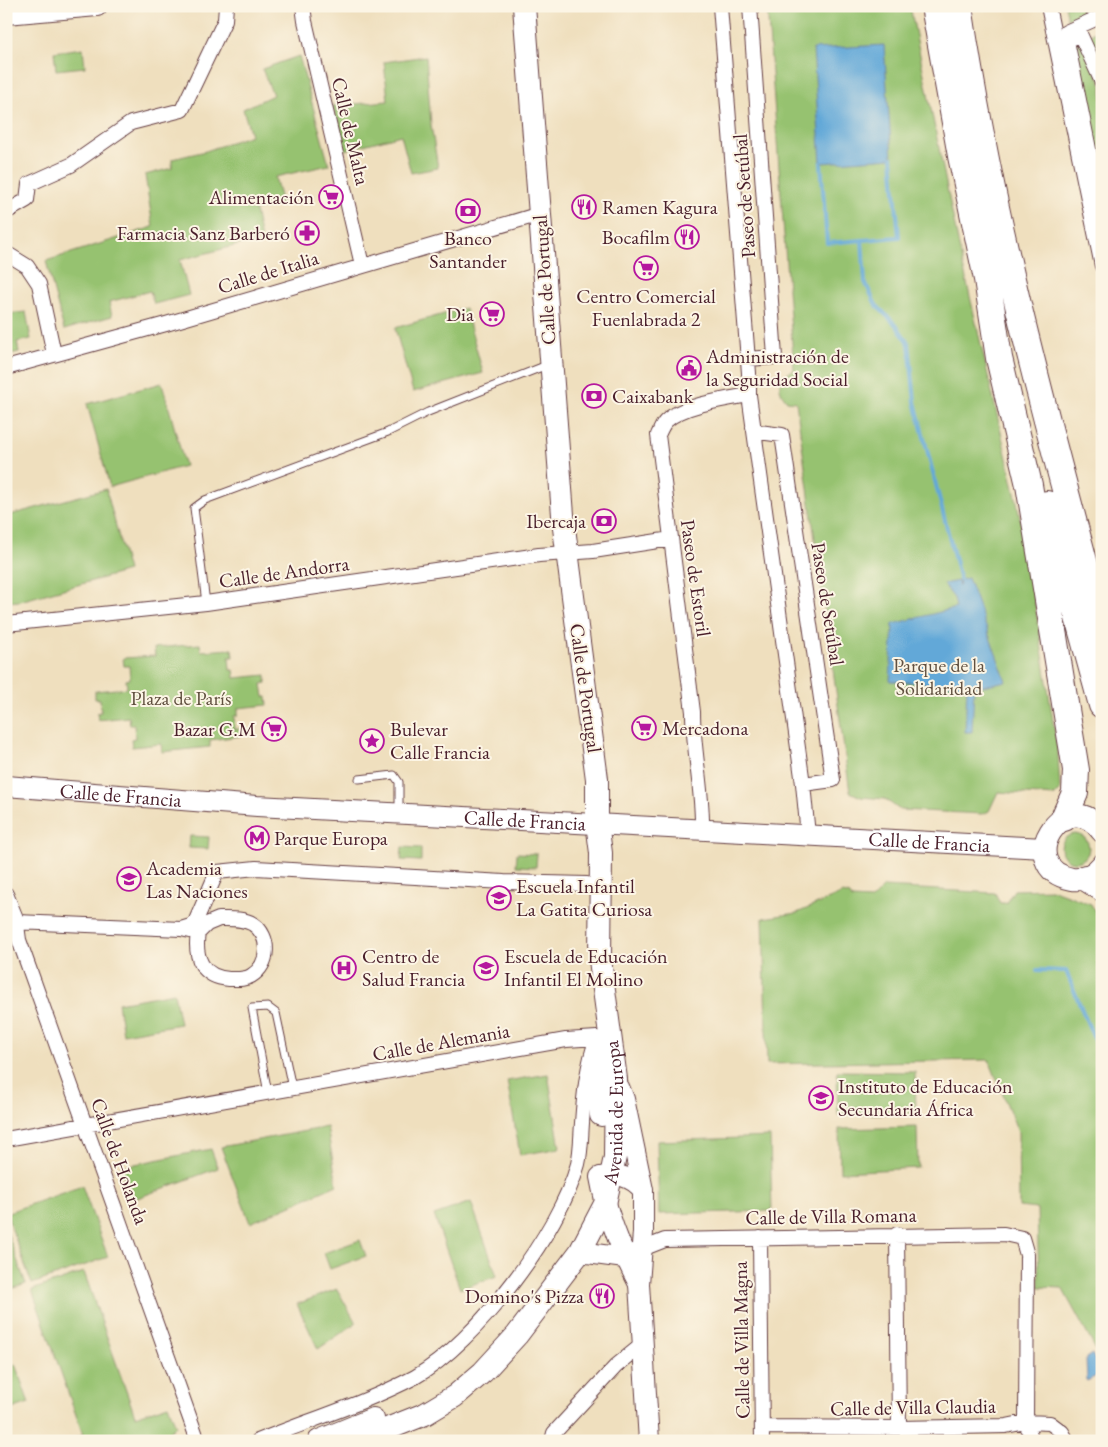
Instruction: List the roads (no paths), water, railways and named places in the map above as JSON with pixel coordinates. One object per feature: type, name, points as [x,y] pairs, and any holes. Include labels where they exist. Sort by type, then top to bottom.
[{"type":"highway","points":[[934,6],[960,156],[987,279],[1102,705]]},
{"type":"highway","points":[[959,6],[984,148],[1039,390],[1102,628]]},
{"type":"highway","points":[[987,279],[999,358],[1029,485],[1076,770],[1075,793],[1064,818]]},
{"type":"highway","points":[[1039,390],[1102,557]]},
{"type":"main road","points":[[6,14],[97,6]]},
{"type":"main road","name":"Calle de Portugal","points":[[524,6],[550,364],[567,553],[594,745],[597,780],[597,823]]},
{"type":"main road","name":"Calle de Francia","points":[[6,786],[257,806],[398,812],[1044,848]]},
{"type":"main road","points":[[1096,877],[1074,880],[1062,877],[1053,870],[1046,860],[1044,848],[1049,830],[1064,818],[1085,818],[1094,822],[1102,831]]},
{"type":"main road","name":"Avenida de Europa","points":[[319,1441],[412,1404],[454,1382],[509,1322],[550,1270],[583,1219],[606,1176],[599,1058],[587,963],[587,884],[597,823]]},
{"type":"main road","name":"Avenida de Europa","points":[[358,1441],[425,1414],[455,1396],[483,1372],[517,1335],[580,1252],[605,1204],[616,1078],[600,960],[601,853],[597,823]]},
{"type":"main road","points":[[616,1078],[624,1100],[643,1190],[634,1254],[639,1284],[649,1441]]},
{"type":"main road","points":[[606,1176],[628,1177],[643,1190]]},
{"type":"main road","points":[[605,1204],[634,1254]]},
{"type":"main road","points":[[580,1252],[634,1254]]},
{"type":"street","points":[[6,212],[27,200],[29,184],[71,165],[131,123],[182,110],[225,20],[226,6]]},
{"type":"street","name":"Calle de Malta","points":[[303,6],[362,265]]},
{"type":"street","name":"Paseo de Setúbal","points":[[720,6],[748,359],[748,395],[803,784],[808,835]]},
{"type":"street","name":"Paseo de Setúbal","points":[[748,359],[775,357],[750,6]]},
{"type":"street","points":[[1048,6],[1102,266]]},
{"type":"street","points":[[1054,37],[1102,16]]},
{"type":"street","points":[[1102,82],[1080,34],[1067,42],[1102,213]]},
{"type":"street","name":"Calle de Italia","points":[[6,368],[166,324],[540,214]]},
{"type":"street","points":[[6,253],[27,266],[39,284],[54,354]]},
{"type":"street","name":"Paseo de Estoril","points":[[702,829],[702,800],[693,733],[693,712],[658,435],[665,422],[676,414],[718,400],[748,395]]},
{"type":"street","name":"Paseo de Setúbal","points":[[753,427],[759,432],[782,435],[833,780],[803,784]]},
{"type":"street","points":[[567,553],[671,539]]},
{"type":"street","name":"Calle de Andorra","points":[[6,624],[206,603],[539,555],[567,553]]},
{"type":"street","points":[[181,928],[194,925],[217,872],[256,868],[587,884]]},
{"type":"street","name":"Calle de Holanda","points":[[6,894],[19,940],[198,1441]]},
{"type":"street","points":[[13,919],[181,928],[198,933]]},
{"type":"street","points":[[219,919],[242,919],[253,924],[262,932],[266,944],[266,956],[261,967],[252,976],[240,979],[219,978],[210,974],[202,967],[197,957],[198,933],[207,924],[219,919]]},
{"type":"street","name":"Calle de Alemania","points":[[6,1138],[566,1040],[596,1038]]},
{"type":"street","name":"Avenida de Europa","points":[[258,1441],[416,1376],[448,1352],[484,1318],[532,1257],[571,1187],[579,1162],[589,1060],[596,1038]]},
{"type":"street","points":[[897,1234],[900,1428]]},
{"type":"street","name":"Calle de Villa Romana","points":[[634,1254],[665,1240],[897,1234],[1004,1234],[1022,1238],[1027,1255],[1026,1422]]},
{"type":"street","name":"Calle de Villa Magna","points":[[760,1238],[762,1434]]},
{"type":"street","points":[[552,1441],[554,1433],[616,1366],[643,1344]]},
{"type":"street","points":[[1026,1422],[1032,1441]]},
{"type":"street","name":"Calle de Villa Claudia","points":[[762,1434],[1006,1426],[1026,1422],[1050,1423],[1064,1436]]},
{"type":"lane","points":[[206,603],[194,508],[205,500],[388,432],[428,412],[550,364]]},
{"type":"lane","points":[[359,780],[394,775],[399,782],[398,812]]},
{"type":"lane","points":[[268,1093],[252,1008],[268,1007],[276,1013],[292,1088]]},
{"type":"water","points":[[884,45],[892,158],[821,163],[813,49]]},
{"type":"water","points":[[968,578],[1006,681],[974,688],[972,732],[965,732],[967,686],[890,681],[893,624],[956,608],[954,598],[943,584],[958,581],[959,586],[960,580]]},
{"type":"water","points":[[1092,1354],[1101,1371],[1100,1374],[1087,1381],[1086,1358]]},
{"type":"waterway","points":[[821,163],[827,243],[899,237],[892,158]]},
{"type":"waterway","points":[[862,240],[865,282],[876,305],[896,325],[909,344],[915,402],[960,580]]},
{"type":"waterway","points":[[1037,970],[1066,971],[1102,1058]]},
{"type":"waterway","points":[[1102,1329],[1100,1332],[1102,1342]]},
{"type":"place","name":"Alimentación","points":[[331,197]]},
{"type":"place","name":"Ramen Kagura","points":[[584,207]]},
{"type":"place","name":"Banco Santander","points":[[468,211]]},
{"type":"place","name":"Farmacia Sanz Barberó","points":[[307,233]]},
{"type":"place","name":"Bocafilm","points":[[687,237]]},
{"type":"place","name":"Centro Comercial Fuenlabrada 2","points":[[646,268]]},
{"type":"place","name":"Dia","points":[[492,314]]},
{"type":"place","name":"Administración de la Seguridad Social","points":[[689,368]]},
{"type":"place","name":"Caixabank","points":[[594,396]]},
{"type":"place","name":"Ibercaja","points":[[604,521]]},
{"type":"place","name":"Mercadona","points":[[644,728]]},
{"type":"place","name":"Bazar G.M","points":[[274,729]]},
{"type":"place","name":"Bulevar Calle Francia","points":[[372,741]]},
{"type":"place","name":"Parque Europa","points":[[257,838]]},
{"type":"place","name":"Academia Las Naciones","points":[[129,879]]},
{"type":"place","name":"Escuela Infantil La Gatita Curiosa","points":[[499,898]]},
{"type":"place","name":"Centro de Salud Francia","points":[[344,968]]},
{"type":"place","name":"Escuela de Educación Infantil El Molino","points":[[486,968]]},
{"type":"place","name":"Instituto de Educación Secundaria África","points":[[821,1098]]},
{"type":"place","name":"Domino's Pizza","points":[[602,1296]]},
{"type":"park label","name":"Parque de la Solidaridad","points":[[939,676]]},
{"type":"park label","name":"Plaza de París","points":[[181,698]]}]
